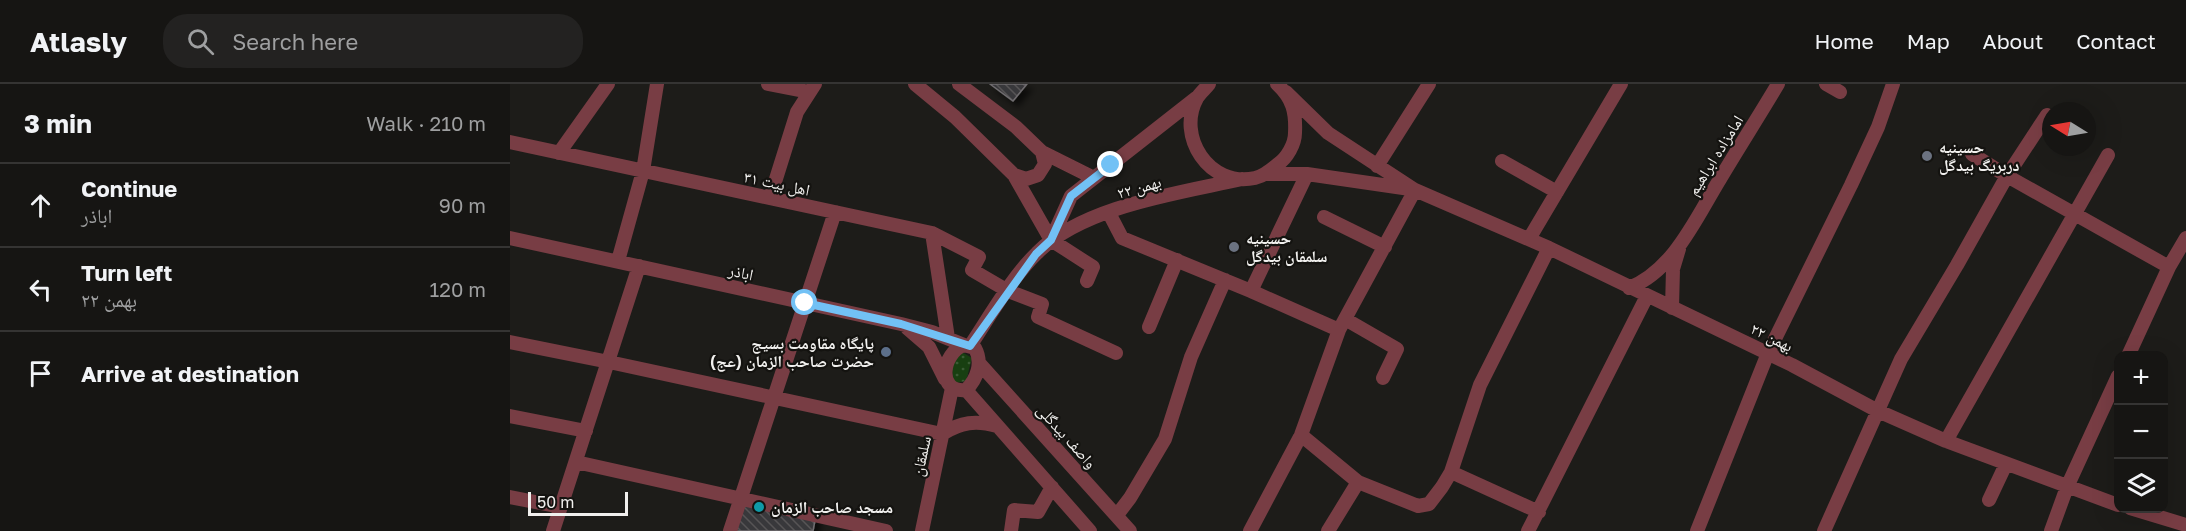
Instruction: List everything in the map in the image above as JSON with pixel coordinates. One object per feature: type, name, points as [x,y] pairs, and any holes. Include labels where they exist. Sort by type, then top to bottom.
[{"type":"street","points":[[559,153],[608,84]]},
{"type":"street","points":[[618,261],[643,171],[657,84]]},
{"type":"street","points":[[768,84],[812,88],[797,112],[770,198]]},
{"type":"street","points":[[915,84],[955,117],[1014,175],[1051,240],[1093,267],[1087,281]]},
{"type":"street","points":[[959,84],[1016,127],[1042,152],[1094,178]]},
{"type":"street","name":"۲۲ بهمن","points":[[1051,240],[1071,196],[1198,96],[1209,84]]},
{"type":"street","points":[[1377,166],[1429,84]]},
{"type":"street","points":[[1529,239],[1621,84]]},
{"type":"street","name":"امامزاده ابراهیم","points":[[1629,288],[1652,276],[1680,244],[1778,84]]},
{"type":"street","points":[[1826,84],[1840,92]]},
{"type":"street","points":[[1697,531],[1768,353],[1878,127],[1893,84]]},
{"type":"street","points":[[1266,174],[1284,159],[1295,138],[1296,114],[1282,88]]},
{"type":"street","name":"۲۲ بهمن","points":[[1282,88],[1328,133],[1415,190],[1549,248],[1768,353],[1878,411],[1946,441],[2114,504]]},
{"type":"street","points":[[1198,96],[1190,117],[1192,140],[1202,160],[1220,174],[1242,179]]},
{"type":"street","points":[[1824,531],[1901,358],[2007,177],[2042,123]]},
{"type":"street","name":"اهل بیت ۳۱","points":[[510,142],[932,233],[979,258],[972,270],[1008,291]]},
{"type":"street","points":[[1014,175],[1026,179],[1038,175],[1045,164],[1042,152]]},
{"type":"street","points":[[1972,154],[2007,177],[2169,267]]},
{"type":"street","points":[[1946,441],[2108,155]]},
{"type":"street","points":[[1502,161],[1557,192]]},
{"type":"street","name":"۲۲ بهمن","points":[[967,345],[1036,254],[1051,240],[1069,229],[1109,213],[1142,202],[1266,174],[1307,174],[1415,190]]},
{"type":"street","points":[[1251,291],[1307,174]]},
{"type":"street","points":[[1254,530],[1301,435],[1342,325],[1415,190]]},
{"type":"street","points":[[730,531],[776,398],[835,212]]},
{"type":"street","points":[[1109,213],[1122,238],[1397,349],[1383,378]]},
{"type":"street","points":[[1324,217],[1385,247]]},
{"type":"street","points":[[932,233],[948,338]]},
{"type":"street","name":"اباذر","points":[[510,238],[901,324],[967,345]]},
{"type":"street","points":[[2130,351],[2169,267],[2186,238]]},
{"type":"street","name":"امامزاده ابراهیم","points":[[1672,308],[1673,269],[1680,244]]},
{"type":"street","points":[[1301,435],[1358,482],[1418,506],[1429,504],[1451,472],[1480,384],[1549,248]]},
{"type":"street","points":[[1149,327],[1177,260]]},
{"type":"street","points":[[553,531],[639,266]]},
{"type":"street","points":[[1117,515],[1130,498],[1165,439],[1191,357],[1225,280]]},
{"type":"street","points":[[1008,291],[1042,304],[1038,317],[1116,353]]},
{"type":"street","points":[[1528,531],[1647,296]]},
{"type":"street","points":[[901,324],[914,332],[928,347],[949,385],[960,391],[966,390],[973,383],[978,372],[978,354],[975,348],[967,345],[957,347],[947,362],[944,373],[949,385]]},
{"type":"street","points":[[510,342],[942,434],[957,424],[970,422],[984,422],[997,426]]},
{"type":"street","name":"واصف بیدگلی","points":[[979,363],[1130,531]]},
{"type":"street","name":"سلمقان","points":[[922,531],[942,434],[949,385]]},
{"type":"street","points":[[2050,531],[2067,487],[2114,385]]},
{"type":"street","points":[[966,390],[1090,531]]},
{"type":"street","points":[[510,416],[586,432]]},
{"type":"street","points":[[576,462],[886,531]]},
{"type":"street","points":[[1989,500],[2006,464]]},
{"type":"street","points":[[1451,472],[1539,512]]},
{"type":"street","points":[[1328,531],[1358,482]]},
{"type":"street","points":[[1011,531],[1014,510],[1038,512],[1052,487]]},
{"type":"street","points":[[510,497],[561,507]]},
{"type":"street","points":[[2146,513],[2186,525]]},
{"type":"green space","points":[[960,351],[972,358],[966,381],[955,383],[952,366]]},
{"type":"building","points":[[990,84],[1027,84],[1013,101]]},
{"type":"building","name":"مسجد صاحب الزمان","points":[[742,499],[816,515],[813,531],[730,531]]},
{"type":"place","name":"حسینیه دربریگ بیدگل","points":[[1927,156]]},
{"type":"place","name":"حسینیه سلمقان بیدگل","points":[[1234,247]]},
{"type":"place","name":"پایگاه مقاومت بسیج حضرت صاحب الزمان (عج)","points":[[886,352]]},
{"type":"place","name":"مسجد صاحب الزمان","points":[[759,507]]},
{"type":"route","points":[[805,303],[932,332],[970,346],[1036,254],[1051,240],[1071,196],[1111,165]]}]
